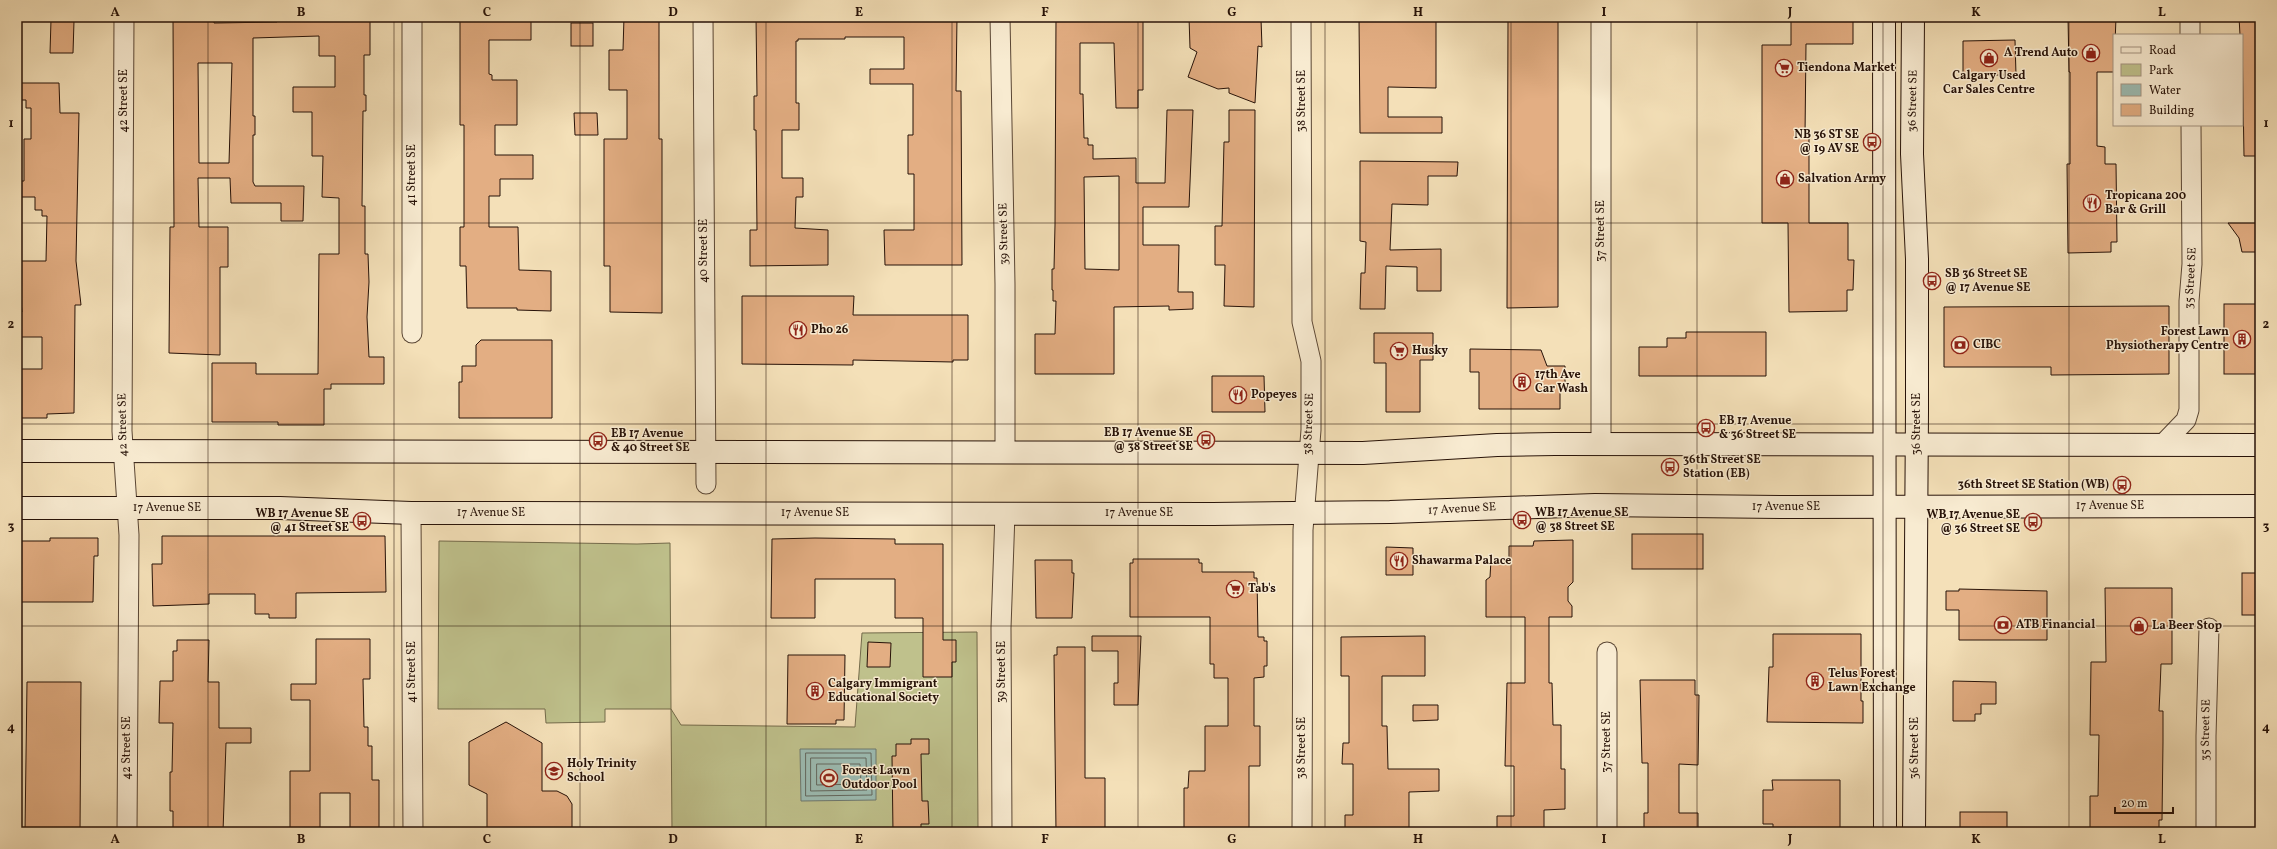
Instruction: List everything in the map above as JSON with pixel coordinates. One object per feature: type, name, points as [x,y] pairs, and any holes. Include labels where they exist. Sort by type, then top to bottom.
[{"type":"main road","points":[[1884,17],[1883,446],[1885,832]]},
{"type":"main road","name":"36 Street SE","points":[[1913,17],[1912,154],[1917,259],[1918,446],[1916,506],[1914,832]]},
{"type":"main road","points":[[17,451],[1363,453],[1497,445],[1601,444],[1883,446],[2260,445]]},
{"type":"main road","name":"17 Avenue SE","points":[[17,508],[280,508],[411,513],[1005,513],[1390,512],[1595,506],[2260,506]]},
{"type":"street","name":"42 Street SE","points":[[124,17],[122,451],[128,508],[127,832]]},
{"type":"street","name":"41 Street SE","points":[[412,17],[412,333]]},
{"type":"street","name":"40 Street SE","points":[[703,17],[707,452],[706,484]]},
{"type":"street","name":"39 Street SE","points":[[1000,17],[1005,284],[1005,452]]},
{"type":"street","name":"38 Street SE","points":[[1301,17],[1302,322],[1310,361],[1309,452],[1304,512],[1301,628],[1302,832]]},
{"type":"street","name":"37 Street SE","points":[[1601,17],[1601,444]]},
{"type":"street","points":[[2190,17],[2190,34]]},
{"type":"street","name":"35 Street SE","points":[[2162,445],[2186,420],[2189,410],[2189,301],[2192,264],[2191,126]]},
{"type":"street","name":"41 Street SE","points":[[411,513],[413,832]]},
{"type":"street","name":"39 Street SE","points":[[1002,832],[1001,628],[1005,513]]},
{"type":"street","name":"35 Street SE","points":[[2206,832],[2206,736],[2209,628]]},
{"type":"street","name":"37 Street SE","points":[[1607,652],[1607,832]]},
{"type":"green space","points":[[439,541],[637,544],[670,543],[671,709],[605,709],[605,722],[546,723],[545,709],[438,709]]},
{"type":"green space","points":[[977,632],[978,832],[672,832],[671,709],[681,725],[855,727],[862,633]]},
{"type":"water","points":[[800,749],[876,749],[876,800],[801,801]]},
{"type":"building","points":[[56,17],[72,17],[72,21],[74,21],[73,53],[50,53],[51,20],[56,20]]},
{"type":"building","points":[[214,17],[214,23],[277,22],[277,17],[370,19],[370,55],[364,55],[364,95],[366,95],[366,111],[363,111],[362,206],[365,206],[365,254],[368,254],[369,282],[367,317],[369,357],[384,357],[384,384],[331,384],[331,389],[324,389],[324,425],[278,425],[278,422],[212,422],[212,363],[256,363],[256,374],[318,374],[319,254],[339,254],[339,198],[322,197],[323,156],[312,156],[312,112],[293,112],[293,87],[335,87],[335,56],[319,56],[319,36],[253,38],[253,116],[255,116],[255,135],[253,135],[253,182],[255,186],[304,186],[303,221],[281,221],[281,203],[231,203],[230,178],[198,178],[199,227],[228,227],[228,267],[220,267],[220,355],[169,353],[170,227],[174,227],[173,18]],"holes":[[[198,63],[232,63],[229,163],[199,163]]]},
{"type":"building","points":[[460,17],[531,17],[531,40],[489,40],[489,74],[492,75],[492,80],[517,80],[517,125],[495,125],[495,155],[533,155],[533,179],[500,179],[500,196],[489,196],[489,227],[518,227],[519,270],[551,271],[551,311],[517,310],[517,308],[467,308],[466,266],[460,266],[460,227],[464,227],[464,125],[460,125]]},
{"type":"building","points":[[624,17],[659,17],[659,139],[662,139],[662,313],[610,312],[610,266],[604,266],[604,139],[627,139],[627,90],[609,90],[609,50],[623,50]]},
{"type":"building","points":[[756,17],[957,17],[956,91],[961,91],[962,265],[885,265],[884,230],[914,230],[914,174],[908,174],[908,135],[913,135],[913,84],[870,84],[870,69],[904,69],[904,37],[845,37],[845,39],[798,39],[798,41],[796,41],[796,103],[799,103],[799,130],[782,130],[782,178],[803,178],[803,197],[796,197],[795,228],[828,230],[828,265],[750,266],[750,230],[757,230],[756,130],[754,130],[754,96],[757,96]]},
{"type":"building","points":[[1056,17],[1143,17],[1143,90],[1138,90],[1138,108],[1116,108],[1114,43],[1080,43],[1080,94],[1083,94],[1084,138],[1088,138],[1088,145],[1093,145],[1093,159],[1136,158],[1136,183],[1165,183],[1167,110],[1193,110],[1189,207],[1143,207],[1143,245],[1179,245],[1178,292],[1193,292],[1193,309],[1169,310],[1169,306],[1114,307],[1114,374],[1035,374],[1035,334],[1055,334],[1056,301],[1053,301],[1052,269],[1054,269]],"holes":[[[1119,176],[1119,270],[1085,269],[1084,177]]]},
{"type":"building","points":[[1189,17],[1261,19],[1262,47],[1258,46],[1255,103],[1229,93],[1229,88],[1218,89],[1188,77],[1197,52],[1190,48]]},
{"type":"building","points":[[1359,17],[1436,17],[1436,88],[1388,87],[1388,117],[1442,117],[1442,133],[1360,133]]},
{"type":"building","points":[[1508,17],[1558,17],[1558,307],[1507,308]]},
{"type":"building","points":[[1791,17],[1853,17],[1853,44],[1806,44],[1805,135],[1809,135],[1809,223],[1848,223],[1848,260],[1854,260],[1853,290],[1847,290],[1847,311],[1789,312],[1788,223],[1762,223],[1762,45],[1791,45]]},
{"type":"building","points":[[2068,17],[2116,17],[2115,34],[2113,34],[2113,72],[2097,72],[2097,146],[2105,147],[2105,164],[2116,164],[2117,242],[2111,242],[2111,252],[2068,253],[2067,164],[2070,164]]},
{"type":"building","points":[[2239,17],[2260,17],[2260,156],[2244,156],[2243,34],[2240,34]]},
{"type":"building","points":[[571,23],[593,23],[593,46],[571,46]]},
{"type":"building","name":"Calgary Used Car Sales Centre","points":[[2015,40],[2016,75],[1963,75],[1963,41]]},
{"type":"building","points":[[19,83],[59,83],[60,113],[79,113],[76,261],[81,305],[75,305],[74,413],[47,414],[47,418],[17,418],[17,369],[42,369],[42,337],[17,337],[17,312],[22,312],[17,261],[46,261],[47,216],[42,216],[42,210],[35,210],[35,197],[17,197],[17,181],[24,181],[24,139],[31,139],[31,108],[26,108],[26,100],[19,100]]},
{"type":"building","points":[[1229,110],[1255,110],[1254,307],[1224,306],[1225,265],[1215,265],[1215,226],[1222,226],[1224,142],[1229,142]]},
{"type":"building","points":[[574,113],[597,113],[598,135],[575,135]]},
{"type":"building","points":[[1360,161],[1458,162],[1457,176],[1428,176],[1428,205],[1392,204],[1390,250],[1441,249],[1441,291],[1417,291],[1417,267],[1386,266],[1385,309],[1360,309],[1361,273],[1365,273],[1366,242],[1360,241]]},
{"type":"building","points":[[2228,223],[2260,223],[2260,252],[2242,252],[2239,238]]},
{"type":"building","points":[[742,296],[854,296],[853,315],[968,315],[968,360],[953,360],[953,362],[853,360],[853,365],[742,364]]},
{"type":"building","name":"Forest Lawn Physiotherapy Centre","points":[[2224,304],[2260,304],[2260,374],[2224,374]]},
{"type":"building","points":[[2169,306],[2169,374],[2051,375],[2051,367],[1944,367],[1944,307]]},
{"type":"building","points":[[1686,332],[1766,332],[1766,376],[1639,376],[1639,347],[1667,347],[1667,338],[1686,338]]},
{"type":"building","points":[[1374,333],[1433,333],[1433,360],[1420,360],[1420,412],[1386,412],[1386,363],[1374,363]]},
{"type":"building","points":[[481,340],[552,340],[552,418],[459,418],[459,382],[462,382],[462,366],[476,366],[476,345]]},
{"type":"building","name":"17th Ave Car Wash","points":[[1470,349],[1541,350],[1547,366],[1565,366],[1565,389],[1560,389],[1560,409],[1479,409],[1479,372],[1470,372]]},
{"type":"building","name":"Popeyes","points":[[1212,376],[1264,376],[1265,412],[1212,412]]},
{"type":"building","points":[[1632,534],[1703,534],[1703,569],[1632,569]]},
{"type":"building","points":[[162,536],[385,536],[386,592],[296,593],[296,618],[269,618],[269,614],[255,614],[255,594],[209,594],[209,604],[153,606],[152,564],[162,564]]},
{"type":"building","points":[[50,538],[98,538],[98,556],[94,556],[93,602],[17,602],[17,541],[50,541]]},
{"type":"building","points":[[772,539],[895,539],[895,544],[943,544],[943,640],[956,640],[956,662],[952,662],[952,677],[923,677],[923,618],[895,618],[895,579],[815,579],[815,618],[771,618]]},
{"type":"building","points":[[1573,540],[1573,582],[1568,587],[1568,601],[1572,606],[1572,617],[1549,617],[1549,683],[1552,683],[1553,725],[1561,725],[1561,769],[1565,769],[1565,809],[1544,810],[1544,832],[1497,832],[1497,816],[1514,816],[1514,766],[1505,766],[1507,683],[1525,683],[1525,617],[1486,617],[1486,580],[1490,577],[1491,560],[1509,560],[1509,546],[1533,546],[1534,541]]},
{"type":"building","name":"Shawarma Palace","points":[[1386,547],[1413,548],[1413,575],[1386,575]]},
{"type":"building","points":[[1133,559],[1199,559],[1199,563],[1202,563],[1202,572],[1254,572],[1254,578],[1257,578],[1258,637],[1264,637],[1264,641],[1267,641],[1267,666],[1264,666],[1264,677],[1254,678],[1254,726],[1260,726],[1260,766],[1249,766],[1249,832],[1184,832],[1184,788],[1188,788],[1189,771],[1205,771],[1205,726],[1228,726],[1228,678],[1214,678],[1214,664],[1210,664],[1210,617],[1130,617],[1130,563],[1133,563]]},
{"type":"building","points":[[1035,560],[1072,560],[1072,573],[1074,573],[1072,618],[1036,618]]},
{"type":"building","points":[[2242,573],[2260,573],[2260,615],[2242,615]]},
{"type":"building","points":[[2105,588],[2172,588],[2172,664],[2161,664],[2159,711],[2163,711],[2163,742],[2162,820],[2159,820],[2159,832],[2090,832],[2090,796],[2098,796],[2099,735],[2090,735],[2091,662],[2106,662]]},
{"type":"building","name":"ATB Financial","points":[[1959,589],[2047,591],[2047,640],[1959,640],[1959,610],[1946,610],[1946,591],[1959,591]]},
{"type":"building","name":"Telus Forest Lawn Exchange","points":[[1773,634],[1861,634],[1861,701],[1863,701],[1863,723],[1767,722],[1769,667],[1773,667]]},
{"type":"building","points":[[1092,636],[1141,636],[1138,705],[1114,705],[1114,683],[1118,683],[1118,651],[1092,651]]},
{"type":"building","points":[[1425,636],[1425,676],[1382,676],[1382,726],[1387,726],[1388,769],[1439,769],[1439,791],[1409,792],[1409,832],[1345,832],[1345,815],[1353,815],[1353,764],[1342,764],[1343,743],[1349,743],[1349,676],[1341,676],[1341,637]]},
{"type":"building","points":[[316,639],[370,639],[370,679],[363,679],[364,727],[368,727],[368,746],[372,746],[372,780],[379,780],[379,832],[350,832],[350,793],[320,793],[320,832],[290,832],[290,771],[310,771],[310,700],[291,700],[291,684],[316,684]]},
{"type":"building","points":[[177,640],[209,640],[208,682],[219,682],[219,728],[251,728],[251,743],[226,743],[223,832],[173,832],[173,811],[170,811],[170,772],[172,772],[173,723],[159,723],[160,681],[173,681],[173,651],[177,651]]},
{"type":"building","points":[[868,642],[891,643],[890,667],[867,667]]},
{"type":"building","points":[[1057,647],[1085,647],[1085,778],[1105,778],[1105,832],[1056,832],[1054,655],[1057,655]]},
{"type":"building","name":"Calgary Immigrant Educational Society","points":[[788,655],[845,655],[844,720],[836,720],[836,724],[787,724]]},
{"type":"building","points":[[1640,680],[1695,680],[1695,695],[1699,695],[1698,765],[1679,764],[1679,813],[1698,813],[1698,832],[1644,832],[1644,813],[1648,813],[1648,763],[1642,763]]},
{"type":"building","points":[[1953,681],[1996,682],[1996,704],[1981,704],[1981,714],[1975,714],[1975,721],[1953,721]]},
{"type":"building","points":[[27,682],[81,682],[80,832],[25,832]]},
{"type":"building","points":[[1413,705],[1438,705],[1438,720],[1413,721]]},
{"type":"building","points":[[506,722],[542,743],[542,791],[557,791],[567,796],[572,804],[572,832],[487,832],[487,794],[469,785],[469,742]]},
{"type":"building","points":[[911,739],[929,739],[929,754],[921,754],[922,801],[928,801],[929,824],[921,824],[921,832],[893,832],[892,756],[896,756],[896,744],[911,744]]},
{"type":"building","points":[[1772,780],[1840,780],[1840,832],[1773,829],[1773,824],[1763,824],[1763,790],[1773,790]]},
{"type":"building","points":[[1960,812],[2007,812],[2007,832],[1960,832]]},
{"type":"place","name":"A Trend Auto","points":[[2091,53]]},
{"type":"place","name":"Calgary Used Car Sales Centre","points":[[1989,58]]},
{"type":"place","name":"Tiendona Market","points":[[1784,68]]},
{"type":"place","name":"NB 36 ST SE @ 19 AV SE","points":[[1872,142]]},
{"type":"place","name":"Salvation Army","points":[[1785,179]]},
{"type":"place","name":"Tropicana 200 Bar & Grill","points":[[2092,203]]},
{"type":"place","name":"SB 36 Street SE @ 17 Avenue SE","points":[[1932,281]]},
{"type":"place","name":"Pho 26","points":[[798,330]]},
{"type":"place","name":"Forest Lawn Physiotherapy Centre","points":[[2242,339]]},
{"type":"place","name":"CIBC","points":[[1960,345]]},
{"type":"place","name":"Husky","points":[[1399,351]]},
{"type":"place","name":"17th Ave Car Wash","points":[[1522,382]]},
{"type":"place","name":"Popeyes","points":[[1238,395]]},
{"type":"place","name":"EB 17 Avenue & 36 Street SE","points":[[1706,428]]},
{"type":"place","name":"EB 17 Avenue SE @ 38 Street SE","points":[[1206,440]]},
{"type":"place","name":"EB 17 Avenue & 40 Street SE","points":[[598,441]]},
{"type":"place","name":"36th Street SE Station (EB)","points":[[1670,467]]},
{"type":"place","name":"36th Street SE Station (WB)","points":[[2122,485]]},
{"type":"place","name":"WB 17 Avenue SE @ 38 Street SE","points":[[1522,520]]},
{"type":"place","name":"WB 17 Avenue SE @ 41 Street SE","points":[[362,521]]},
{"type":"place","name":"WB 17 Avenue SE @ 36 Street SE","points":[[2033,522]]},
{"type":"place","name":"Shawarma Palace","points":[[1399,561]]},
{"type":"place","name":"Tab's","points":[[1235,589]]},
{"type":"place","name":"ATB Financial","points":[[2003,625]]},
{"type":"place","name":"La Beer Stop","points":[[2139,626]]},
{"type":"place","name":"Telus Forest Lawn Exchange","points":[[1815,681]]},
{"type":"place","name":"Calgary Immigrant Educational Society","points":[[815,691]]},
{"type":"place","name":"Holy Trinity School","points":[[554,771]]},
{"type":"place","name":"Forest Lawn Outdoor Pool","points":[[829,778]]}]
